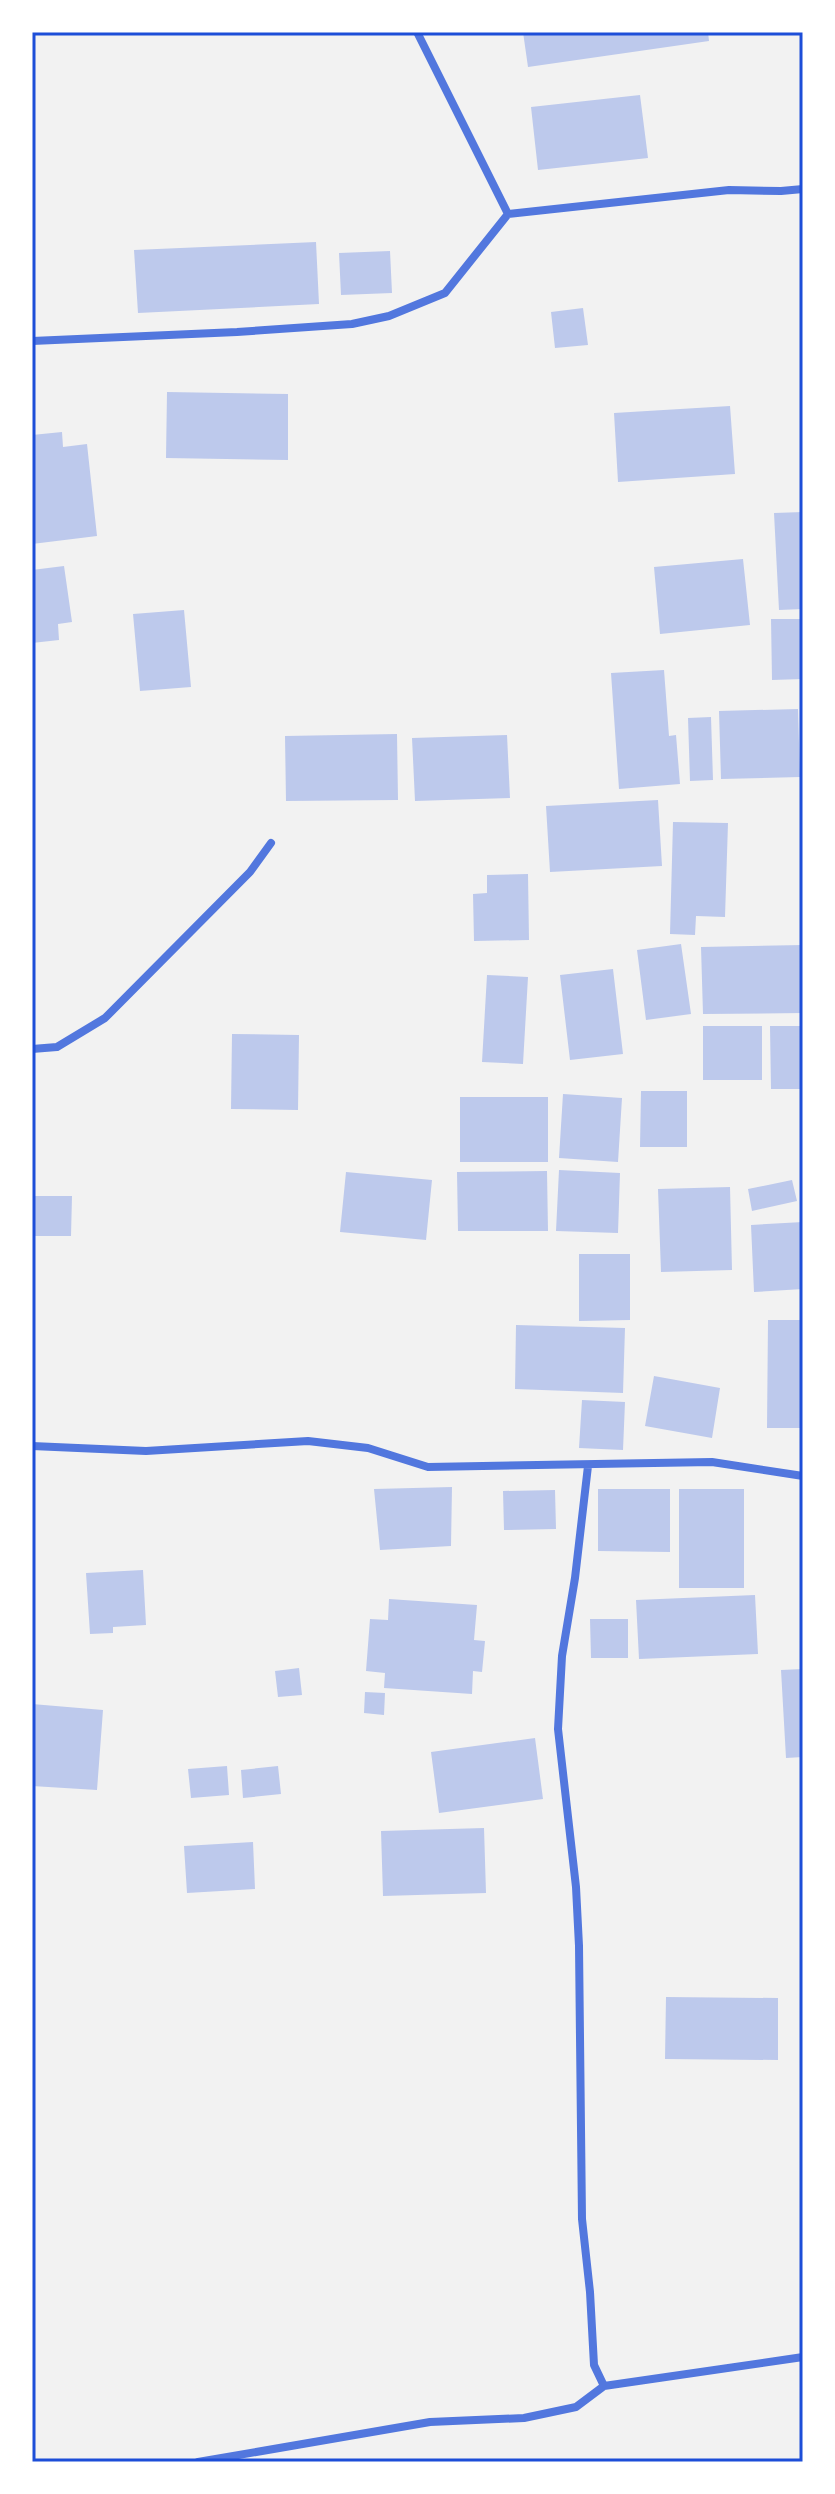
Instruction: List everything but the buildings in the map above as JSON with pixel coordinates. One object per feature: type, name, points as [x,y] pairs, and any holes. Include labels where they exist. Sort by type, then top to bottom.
[{"type":"street","points":[[417,32],[508,214]]},
{"type":"street","points":[[32,341],[352,324],[389,316],[445,293],[508,214],[729,190],[803,189]]},
{"type":"street","points":[[32,1049],[57,1047],[105,1018],[250,872],[271,843]]},
{"type":"street","points":[[32,1446],[146,1451],[308,1441],[368,1448],[428,1467],[712,1462],[803,1476]]},
{"type":"street","points":[[588,1466],[562,1656],[558,1729],[576,1887],[579,1946],[582,2219],[594,2365],[604,2386]]},
{"type":"street","points":[[198,2462],[430,2422],[524,2418],[576,2407],[604,2386],[803,2357]]}]
